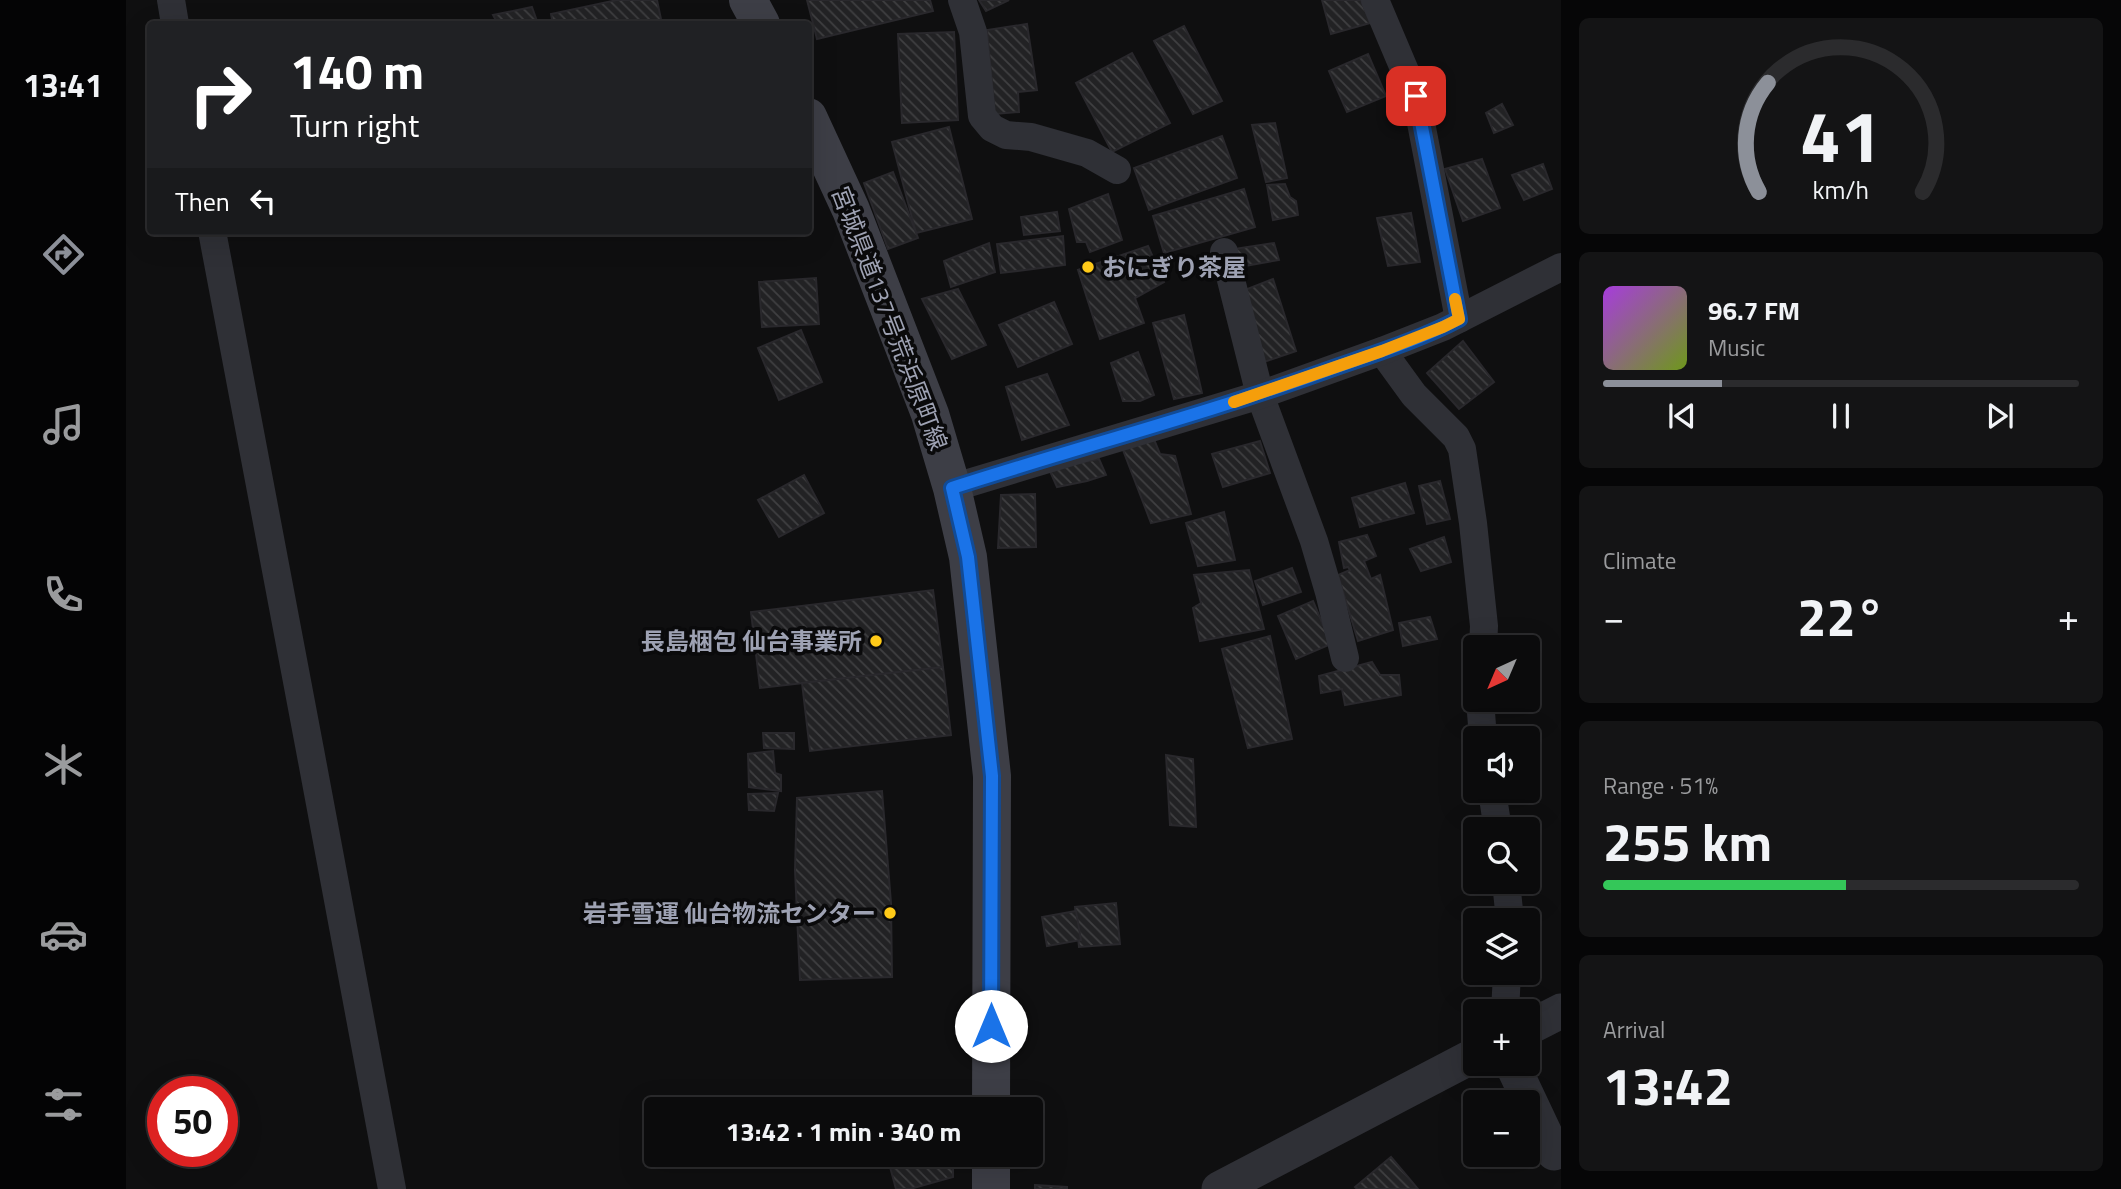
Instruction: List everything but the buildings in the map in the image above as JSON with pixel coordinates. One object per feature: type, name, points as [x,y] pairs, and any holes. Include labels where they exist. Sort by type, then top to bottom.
[{"type":"main road","points":[[748,0],[759,21]]},
{"type":"main road","name":"宮城県道137号荒浜原町線","points":[[812,126],[851,211],[921,391],[952,488],[968,557],[992,776],[991,1097]]},
{"type":"main road","points":[[991,1167],[991,1189]]},
{"type":"street","points":[[171,0],[174,21]]},
{"type":"street","points":[[962,0],[972,32],[982,116],[992,128],[1006,135],[1031,137],[1087,153],[1116,170]]},
{"type":"street","points":[[1375,0],[1416,96],[1459,319]]},
{"type":"street","points":[[213,235],[338,889],[392,1189]]},
{"type":"street","points":[[1224,252],[1260,394],[1314,541],[1345,658]]},
{"type":"street","points":[[952,488],[1260,394],[1382,351],[1443,327],[1561,267]]},
{"type":"street","points":[[1382,351],[1414,395],[1456,438],[1462,449],[1473,523],[1484,635]]},
{"type":"street","points":[[1540,1021],[1561,1010]]},
{"type":"street","points":[[1219,1189],[1463,1061]]},
{"type":"street","points":[[1518,1076],[1555,1153]]},
{"type":"slow traffic","points":[[1234,402],[1443,327],[1459,319],[1455,299]]},
{"type":"place","name":"おにぎり茶屋","points":[[1088,267]]},
{"type":"place","name":"長島梱包 仙台事業所","points":[[876,641]]},
{"type":"place","name":"岩手雪運 仙台物流センター","points":[[890,913]]},
{"type":"route","points":[[991,1026],[992,776],[968,557],[952,488],[1260,394],[1382,351],[1459,319],[1416,96]]}]
